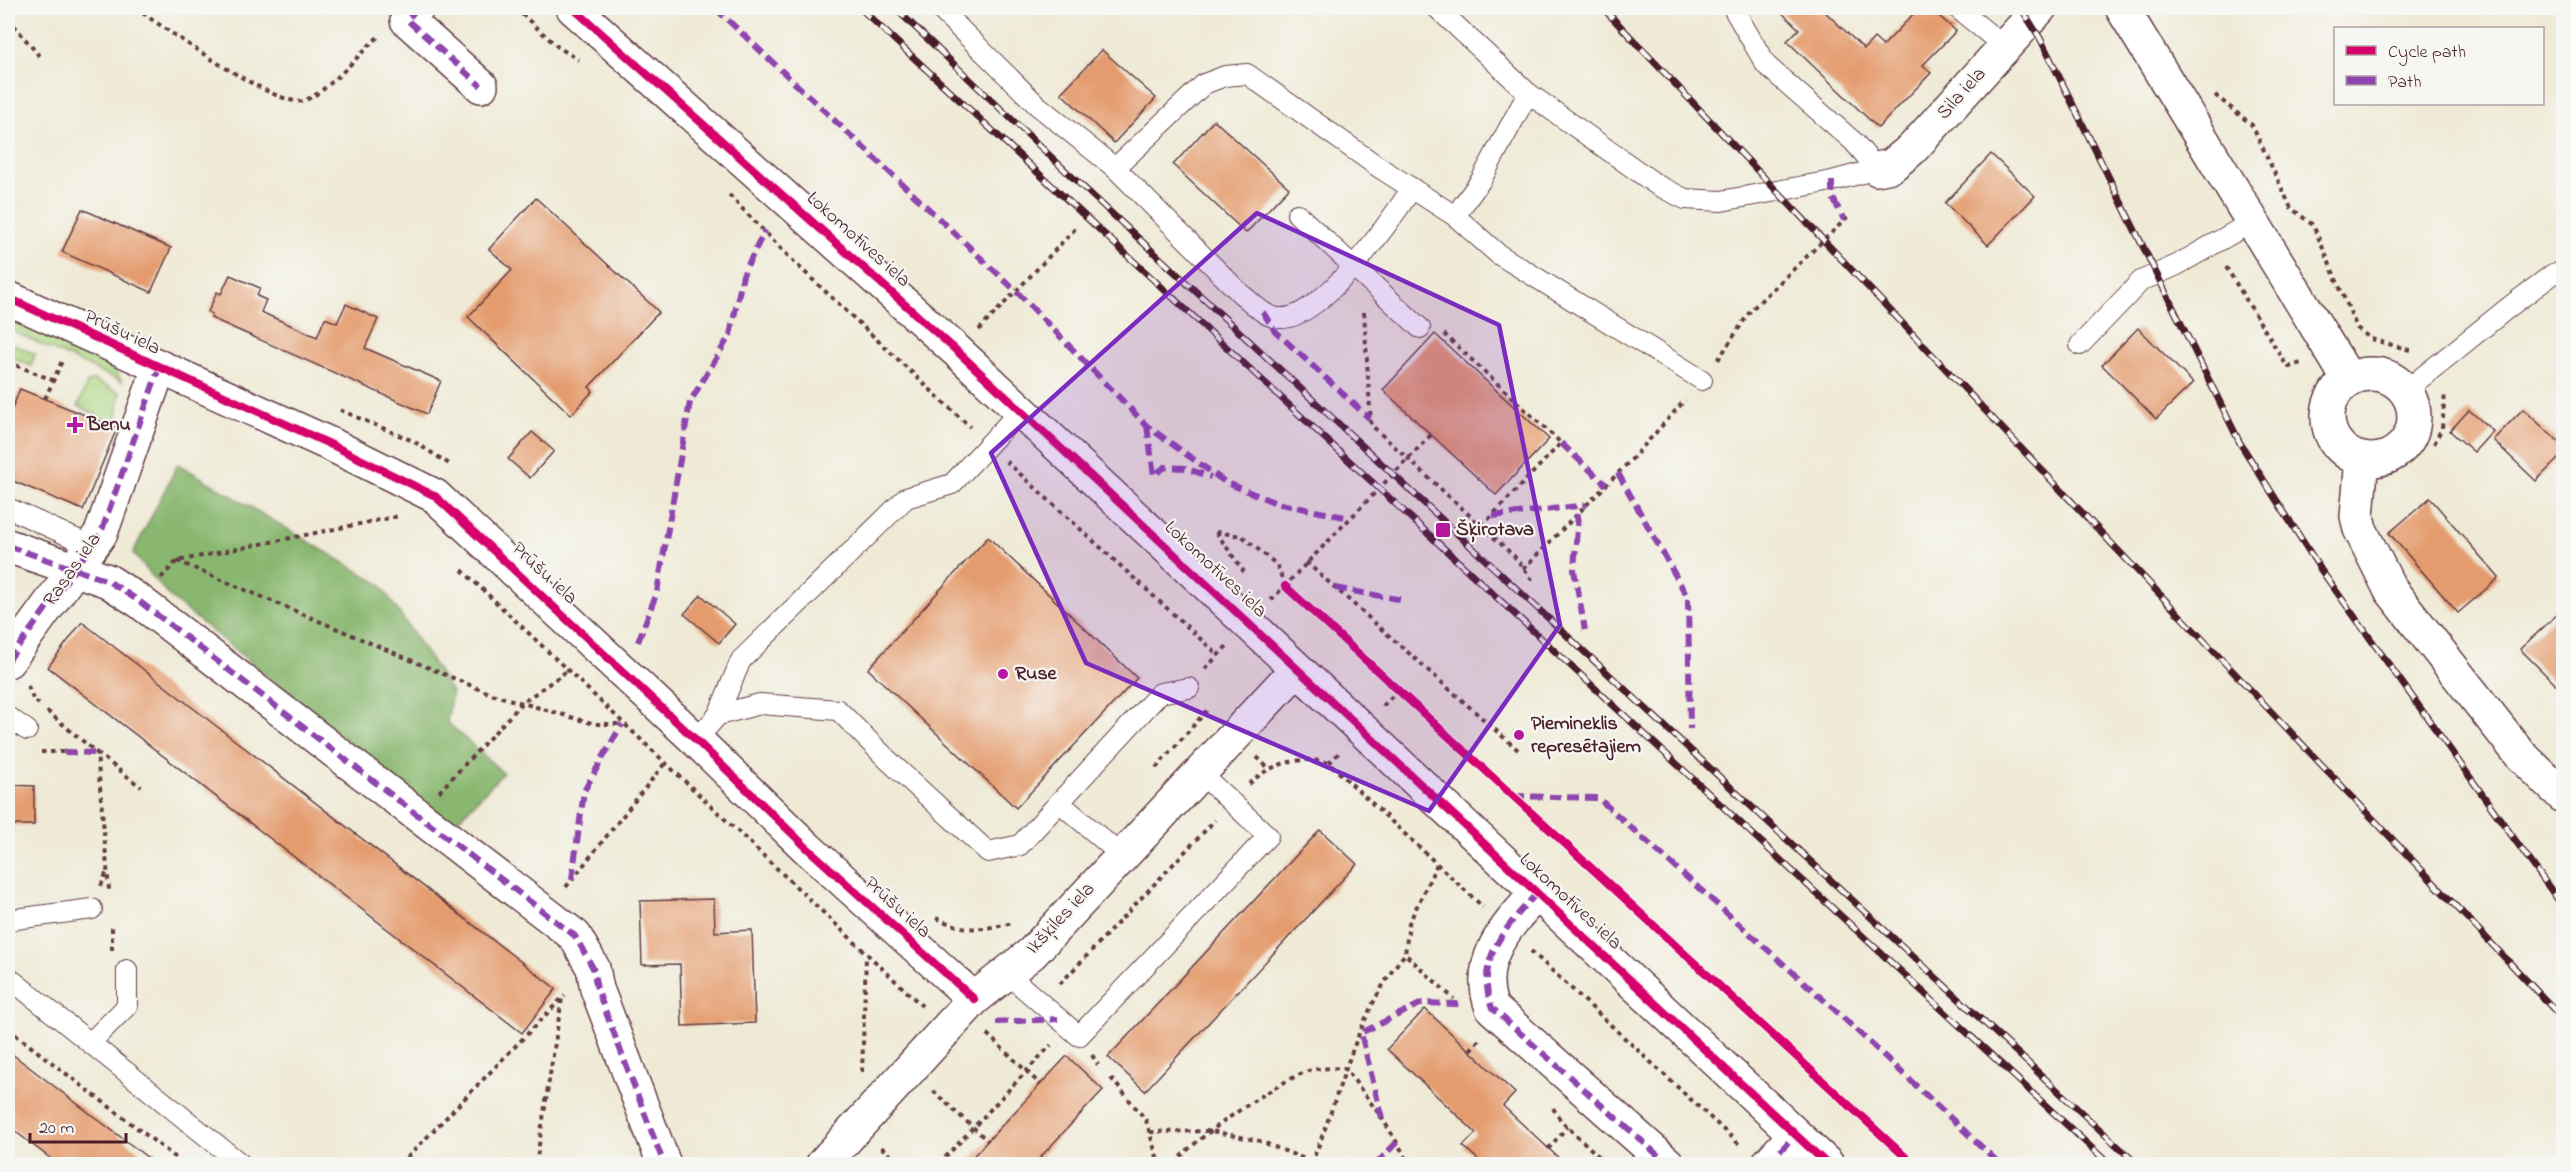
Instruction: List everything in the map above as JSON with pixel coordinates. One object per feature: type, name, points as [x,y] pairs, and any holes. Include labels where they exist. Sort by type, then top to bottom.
[{"type":"street","points":[[417,8],[406,20],[481,86]]},
{"type":"street","name":"Lokomotīves iela","points":[[573,8],[958,352],[1827,1164]]},
{"type":"street","name":"Sila iela","points":[[1877,169],[1891,166],[1912,148],[2040,8]]},
{"type":"street","points":[[2122,8],[2349,380]]},
{"type":"street","name":"Prūšu iela","points":[[8,298],[334,446],[435,496],[696,740],[806,847],[974,999]]},
{"type":"street","name":"Rasas iela","points":[[17,671],[83,557],[101,533],[159,368]]},
{"type":"street","points":[[2364,375],[2379,375],[2394,381],[2405,391],[2410,402],[2414,423],[2408,439],[2385,458],[2362,459],[2348,454],[2337,444],[2330,431],[2328,417],[2330,402],[2349,380],[2364,375]]},
{"type":"street","points":[[2362,459],[2357,516],[2360,529],[2390,589],[2520,754],[2564,797]]},
{"type":"street","points":[[8,546],[42,560],[83,557],[108,581],[139,601],[575,936],[593,968],[597,989],[664,1164]]},
{"type":"street","name":"Ikšķiles iela","points":[[823,1164],[974,999],[1032,953],[1296,670]]},
{"type":"street","points":[[1537,893],[1506,928],[1489,963],[1485,989],[1492,1008],[1668,1164]]},
{"type":"street","points":[[1756,1157],[1795,1135]]},
{"type":"lane","points":[[939,8],[1037,105],[1115,168],[1263,312],[1280,319],[1306,310],[1358,271],[1412,188]]},
{"type":"lane","points":[[1437,8],[1528,93],[1658,185],[1685,199],[1721,201],[1806,186],[1877,169],[1854,142],[1766,65],[1733,8]]},
{"type":"lane","points":[[1957,8],[2005,47]]},
{"type":"lane","points":[[1115,168],[1204,84],[1225,75],[1247,74],[1455,216],[1498,254],[1702,380]]},
{"type":"lane","points":[[1455,216],[1481,180],[1528,93]]},
{"type":"lane","points":[[1297,214],[1420,328]]},
{"type":"lane","points":[[2080,345],[2141,281],[2177,265],[2252,222]]},
{"type":"lane","points":[[2405,391],[2509,307],[2553,274],[2564,271]]},
{"type":"lane","points":[[696,740],[718,715],[741,660],[906,498],[952,484],[1020,411]]},
{"type":"lane","points":[[8,508],[83,557]]},
{"type":"lane","points":[[718,715],[760,704],[838,710],[890,762],[988,852],[1020,845],[1161,693],[1189,688]]},
{"type":"lane","points":[[8,717],[27,730]]},
{"type":"lane","points":[[1006,973],[1079,1036],[1268,836],[1199,772]]},
{"type":"lane","points":[[1059,802],[1121,855]]},
{"type":"lane","points":[[8,920],[102,912]]},
{"type":"lane","points":[[90,1043],[127,1006],[119,965]]},
{"type":"lane","points":[[8,977],[241,1164]]},
{"type":"path","points":[[135,8],[260,88],[284,99],[302,101],[323,88],[383,32]]},
{"type":"path","points":[[515,8],[558,47],[588,66]]},
{"type":"path","points":[[8,18],[40,57]]},
{"type":"path","points":[[2211,92],[2252,124],[2291,208],[2313,225],[2357,328],[2371,339],[2411,350],[2434,369],[2446,386],[2442,428],[2434,444]]},
{"type":"path","points":[[725,192],[794,262],[989,446],[1218,655]]},
{"type":"path","points":[[958,352],[1076,228]]},
{"type":"path","points":[[1358,271],[1371,425],[1514,556],[1533,581]]},
{"type":"path","points":[[1420,328],[1440,330],[1561,443],[1482,526]]},
{"type":"path","points":[[51,356],[72,366]]},
{"type":"path","points":[[45,399],[62,361]]},
{"type":"path","points":[[8,362],[55,381]]},
{"type":"path","points":[[1248,624],[1431,435]]},
{"type":"path","points":[[392,512],[409,522]]},
{"type":"path","points":[[139,601],[177,561],[400,516]]},
{"type":"path","points":[[1216,532],[1242,536],[1277,565],[1285,586],[1294,594]]},
{"type":"path","points":[[1523,569],[1549,543]]},
{"type":"path","points":[[177,561],[491,694],[595,724],[622,724]]},
{"type":"path","points":[[1306,562],[1518,750]]},
{"type":"path","points":[[459,568],[927,1011]]},
{"type":"path","points":[[17,671],[33,699],[141,787]]},
{"type":"path","points":[[417,815],[523,702],[567,672]]},
{"type":"path","points":[[1389,682],[1406,697]]},
{"type":"path","points":[[97,753],[109,892]]},
{"type":"path","points":[[1031,996],[1057,987],[1258,774],[1312,758],[1329,763],[1756,1157]]},
{"type":"path","points":[[545,915],[665,763]]},
{"type":"path","points":[[102,912],[113,937],[119,965]]},
{"type":"path","points":[[1150,1132],[1211,1131],[1260,1141],[1311,1163],[1331,1117],[1345,1068],[1388,974],[1405,954]]},
{"type":"path","points":[[862,1075],[867,956]]},
{"type":"path","points":[[401,1164],[593,968]]},
{"type":"path","points":[[536,1164],[563,997]]},
{"type":"path","points":[[939,1164],[1068,1026]]},
{"type":"path","points":[[8,1029],[184,1164]]},
{"type":"path","points":[[985,1032],[1041,1085]]},
{"type":"path","points":[[1175,1164],[1198,1140],[1265,1094],[1309,1070],[1345,1068]]},
{"type":"path","points":[[1345,1068],[1382,1118],[1410,1164]]},
{"type":"path","points":[[1111,1078],[1146,1120],[1159,1164]]},
{"type":"path","points":[[931,1089],[988,1141]]},
{"type":"path","points":[[1548,1149],[1567,1127]]},
{"type":"path","points":[[879,1145],[900,1164]]},
{"type":"highlighted area","points":[[1257,213],[1499,325],[1560,625],[1429,811],[1086,663],[991,453]]},
{"type":"green space","points":[[8,319],[90,355],[117,373],[122,382],[8,329]]},
{"type":"green space","points":[[8,342],[35,354],[31,366],[8,356]]},
{"type":"green space","points":[[93,380],[120,393],[116,424],[78,406],[87,383]]},
{"type":"green space","points":[[178,464],[380,584],[452,692],[447,722],[503,773],[452,826],[170,597],[133,553]]},
{"type":"building","points":[[1777,8],[1821,8],[1864,49],[1874,38],[1883,46],[1919,8],[1930,8],[1956,31],[1923,65],[1931,73],[1878,128],[1787,41],[1799,29]]},
{"type":"building","points":[[1102,50],[1156,98],[1114,143],[1061,93]]},
{"type":"building","points":[[1214,120],[1289,188],[1246,233],[1173,165]]},
{"type":"building","points":[[1991,154],[2035,196],[1988,245],[1945,203]]},
{"type":"building","points":[[536,198],[659,312],[589,387],[593,391],[571,415],[468,317],[512,270],[489,249]]},
{"type":"building","points":[[82,209],[171,248],[151,292],[62,252]]},
{"type":"building","points":[[230,275],[260,288],[257,296],[266,300],[261,312],[317,337],[325,318],[337,323],[346,304],[378,319],[365,348],[441,381],[427,414],[211,318],[212,314],[208,312],[217,292],[221,294]]},
{"type":"building","points":[[2138,328],[2193,383],[2156,419],[2102,365]]},
{"type":"building","name":"Šķirotava","points":[[1435,334],[1549,439],[1496,495],[1383,390]]},
{"type":"building","points":[[20,389],[117,428],[83,510],[8,479],[8,419]]},
{"type":"building","points":[[2523,409],[2564,447],[2564,453],[2536,481],[2493,440]]},
{"type":"building","points":[[2469,410],[2493,431],[2474,452],[2450,431]]},
{"type":"building","points":[[532,432],[554,451],[530,478],[508,459]]},
{"type":"building","points":[[2430,498],[2499,578],[2458,613],[2389,533]]},
{"type":"building","name":"Ruse","points":[[988,537],[1137,678],[1016,808],[868,669]]},
{"type":"building","points":[[701,595],[735,624],[719,643],[684,614]]},
{"type":"building","points":[[2564,608],[2564,693],[2520,649]]},
{"type":"building","points":[[82,622],[556,989],[522,1033],[48,667]]},
{"type":"building","points":[[8,785],[34,786],[34,825],[8,825]]},
{"type":"building","points":[[1320,830],[1357,864],[1145,1091],[1108,1057]]},
{"type":"building","points":[[714,899],[715,932],[752,930],[755,1023],[682,1026],[680,964],[642,965],[640,901]]},
{"type":"building","points":[[1425,1009],[1515,1093],[1503,1106],[1565,1164],[1483,1164],[1463,1146],[1476,1133],[1387,1049]]},
{"type":"building","points":[[8,1051],[156,1164],[58,1164],[8,1126]]},
{"type":"building","points":[[1067,1056],[1103,1090],[1034,1164],[966,1164]]},
{"type":"railway","points":[[860,8],[2109,1164]]},
{"type":"railway","points":[[895,8],[1068,173],[2137,1164]]},
{"type":"railway","points":[[1603,8],[2564,1020]]},
{"type":"railway","points":[[2021,8],[2040,38],[2240,443],[2321,570],[2564,908]]},
{"type":"marked path","points":[[417,8],[407,20],[481,86]]},
{"type":"marked path","points":[[715,8],[1016,291],[1147,426],[1225,482],[1276,503],[1350,518]]},
{"type":"marked path","points":[[1832,181],[1832,196],[1844,220]]},
{"type":"marked path","points":[[638,642],[657,592],[690,402],[730,335],[743,275],[765,230]]},
{"type":"marked path","points":[[1263,312],[1274,330],[1370,419]]},
{"type":"marked path","points":[[8,661],[101,533],[159,368]]},
{"type":"marked path","points":[[1147,426],[1154,475],[1165,467],[1185,468],[1211,477]]},
{"type":"marked path","points":[[1561,443],[1606,485]]},
{"type":"marked path","points":[[1618,473],[1688,598],[1690,729]]},
{"type":"marked path","points":[[1493,516],[1586,505]]},
{"type":"marked path","points":[[1578,514],[1574,570],[1585,630]]},
{"type":"marked path","points":[[8,546],[108,581],[139,601],[575,936],[593,968],[597,989],[664,1164]]},
{"type":"marked path","points":[[1335,588],[1403,600]]},
{"type":"marked path","points":[[572,879],[584,791],[622,724]]},
{"type":"marked path","points":[[64,752],[97,753]]},
{"type":"marked path","points":[[1513,796],[1598,798],[1836,1011],[2000,1164]]},
{"type":"marked path","points":[[1537,893],[1504,932],[1490,959],[1487,991],[1492,1008],[1668,1164]]},
{"type":"marked path","points":[[1382,1118],[1361,1033],[1422,1003],[1459,1004]]},
{"type":"marked path","points":[[996,1022],[1058,1019]]},
{"type":"marked path","points":[[1768,1164],[1795,1135]]},
{"type":"marked path","points":[[1376,1164],[1397,1142]]},
{"type":"marked path","points":[[1312,1162],[1317,1164]]},
{"type":"cycle path","points":[[573,8],[958,352],[1827,1164]]},
{"type":"cycle path","points":[[8,298],[334,446],[435,496],[696,740],[806,847],[974,999]]},
{"type":"cycle path","points":[[1285,586],[1913,1164]]},
{"type":"place","name":"Benu","points":[[75,425]]},
{"type":"place","name":"Šķirotava","points":[[1443,530]]},
{"type":"place","name":"Ruse","points":[[1003,674]]},
{"type":"place","name":"Piemineklis represētajiem","points":[[1519,735]]}]
